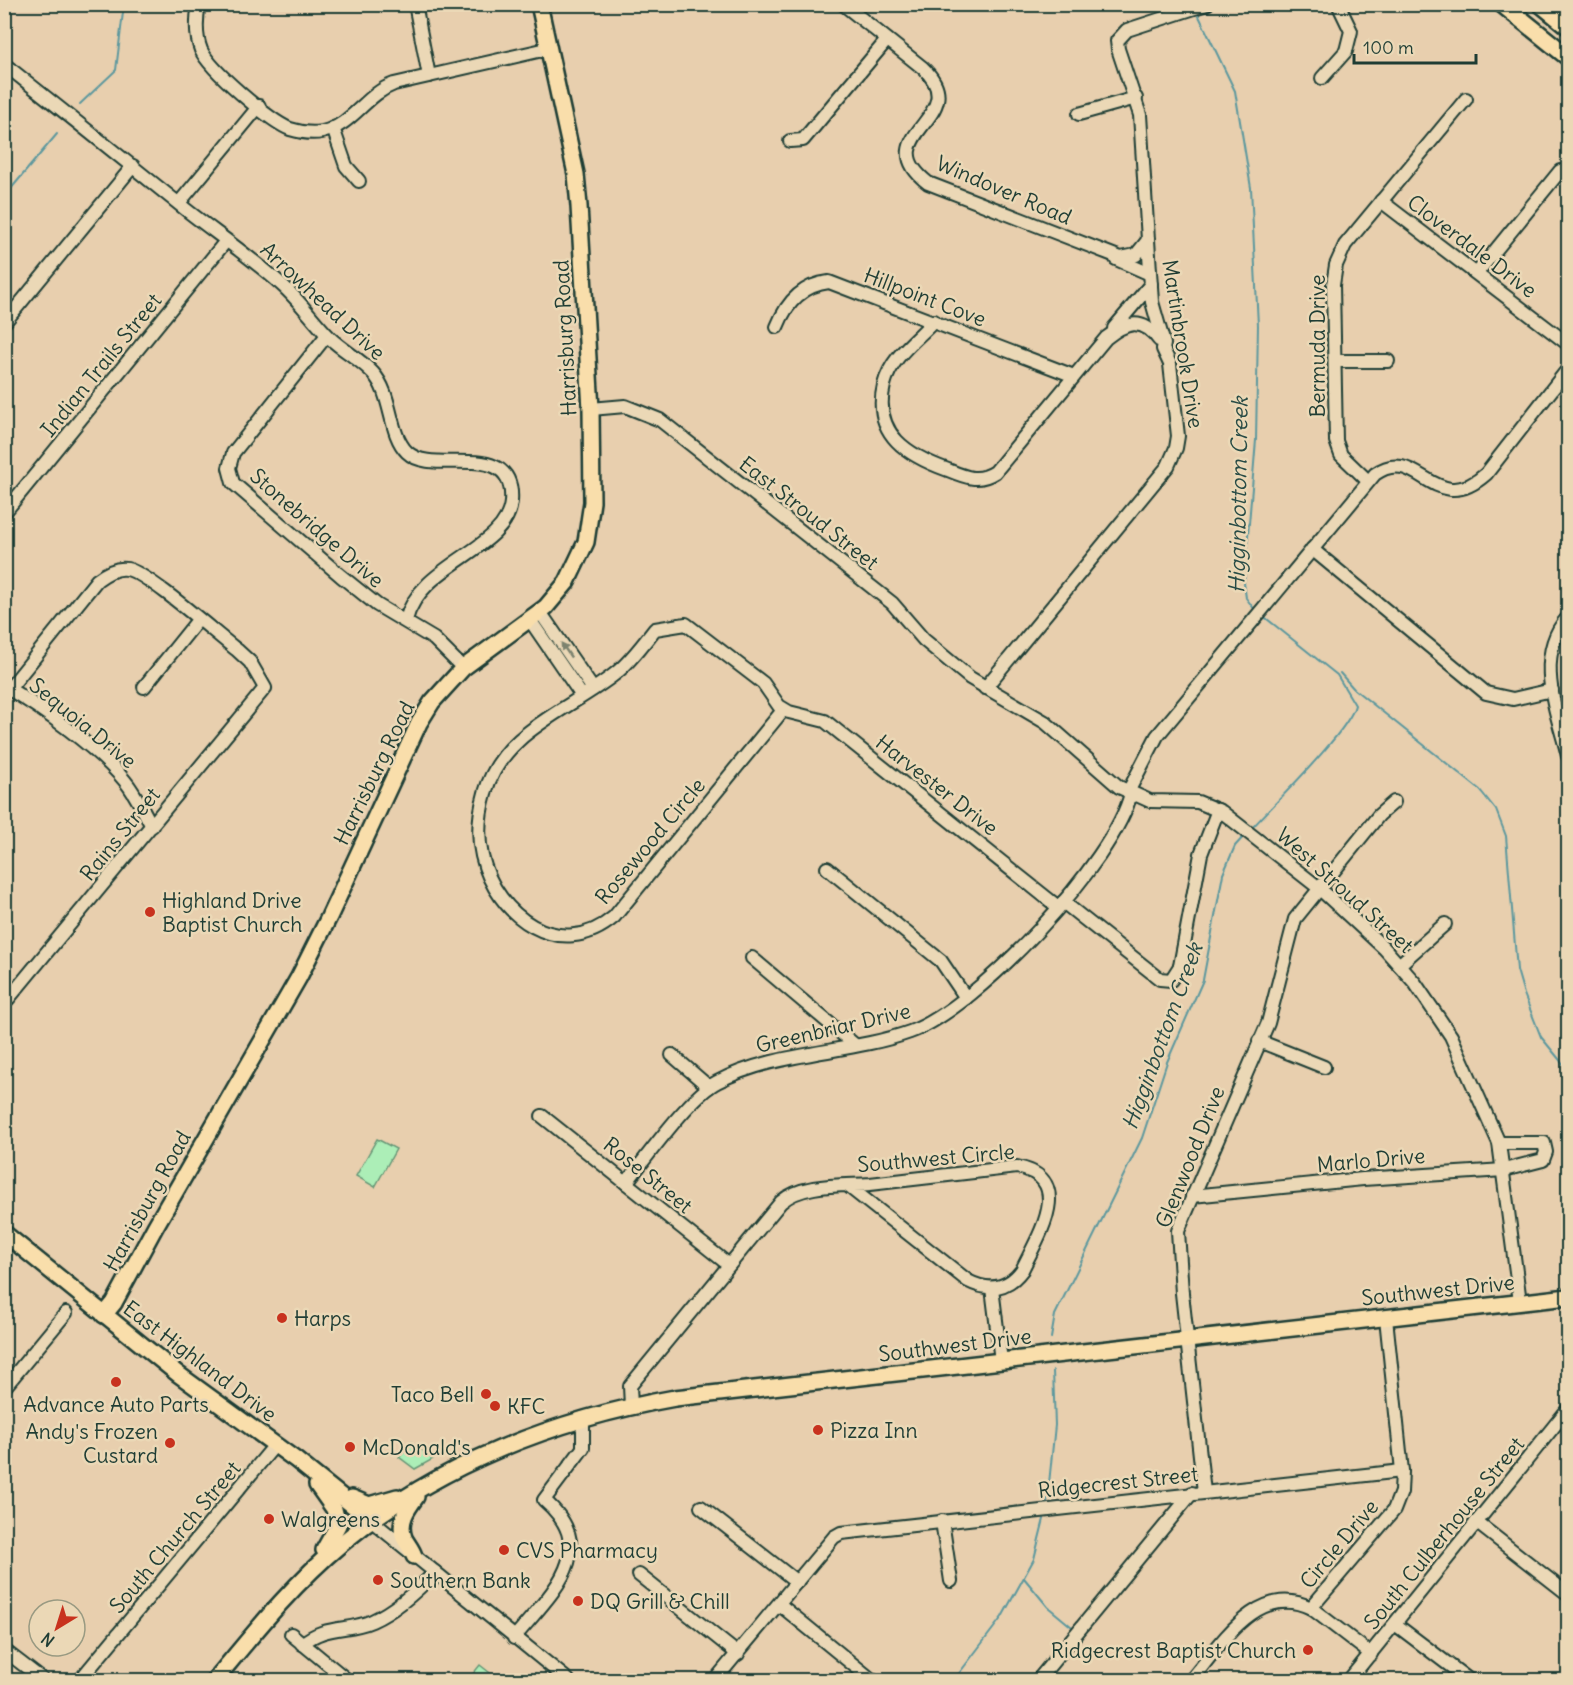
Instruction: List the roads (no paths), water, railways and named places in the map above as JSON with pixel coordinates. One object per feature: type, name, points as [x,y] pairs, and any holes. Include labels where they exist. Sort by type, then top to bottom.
[{"type":"highway","points":[[1502,4],[1569,57]]},
{"type":"highway","points":[[1541,4],[1569,26]]},
{"type":"main road","name":"Harrisburg Road","points":[[104,1315],[114,1303],[159,1219],[298,977],[419,723],[432,702],[463,668],[535,616],[567,582],[586,542],[592,502],[591,409],[576,174],[539,4]]},
{"type":"main road","name":"East Highland Drive","points":[[4,1233],[178,1374],[296,1460],[372,1521]]},
{"type":"main road","name":"Southwest Drive","points":[[274,1610],[339,1545],[423,1488],[482,1457],[583,1418],[631,1406],[717,1392],[1569,1296]]},
{"type":"main road","points":[[215,1680],[329,1544],[338,1526],[331,1503],[296,1460]]},
{"type":"main road","points":[[335,1492],[369,1505],[423,1488]]},
{"type":"main road","points":[[414,1556],[404,1536],[402,1521],[406,1509],[423,1488]]},
{"type":"street","points":[[199,4],[197,36],[207,60],[217,73],[291,129],[311,133],[333,128],[388,86],[547,49]]},
{"type":"street","points":[[415,4],[429,76]]},
{"type":"street","name":"Windover Road","points":[[843,4],[927,72],[939,90],[936,106],[914,135],[910,146],[911,162],[919,176],[928,183],[1084,245],[1124,258],[1138,253],[1148,240]]},
{"type":"street","points":[[1322,78],[1346,51],[1351,31],[1338,4]]},
{"type":"street","name":"Martinbrook Drive","points":[[984,688],[1172,459],[1178,436],[1170,364],[1163,349],[1164,344],[1152,302],[1142,131],[1136,98],[1118,48],[1118,38],[1127,30],[1206,5]]},
{"type":"street","points":[[790,141],[803,140],[887,40]]},
{"type":"street","name":"Arrowhead Drive","points":[[5,65],[281,284],[327,335],[379,381],[401,443],[411,455],[424,461],[485,463],[500,472],[509,485],[511,503],[504,520],[483,544],[428,582],[413,602],[406,620]]},
{"type":"street","points":[[1079,114],[1136,98]]},
{"type":"street","name":"Bermuda Drive","points":[[1368,481],[1345,459],[1337,447],[1333,285],[1336,265],[1345,245],[1466,99]]},
{"type":"street","points":[[179,203],[259,106]]},
{"type":"street","points":[[333,128],[346,166],[359,181]]},
{"type":"street","points":[[4,323],[133,166]]},
{"type":"street","points":[[1477,273],[1560,171]]},
{"type":"street","name":"Cloverdale Drive","points":[[1381,201],[1569,344]]},
{"type":"street","name":"Indian Trails Street","points":[[4,513],[226,241]]},
{"type":"street","name":"Windover Road","points":[[1084,245],[1151,279]]},
{"type":"street","points":[[934,321],[893,364],[883,391],[883,412],[891,434],[899,444],[918,459],[970,479],[988,477],[995,472],[1106,338],[1151,279]]},
{"type":"street","name":"Hillpoint Cove","points":[[777,327],[784,309],[802,292],[815,284],[829,282],[1074,376]]},
{"type":"street","points":[[1106,338],[1120,327],[1141,325],[1153,332],[1163,349]]},
{"type":"street","name":"Stonebridge Drive","points":[[327,335],[233,453],[230,475],[238,490],[341,576],[377,605],[406,620],[434,639],[463,668]]},
{"type":"street","points":[[1335,361],[1388,361]]},
{"type":"street","name":"Greenbriar Drive","points":[[626,1183],[691,1103],[709,1087],[747,1069],[912,1032],[932,1022],[966,998],[1021,950],[1114,836],[1130,793],[1158,736],[1368,481],[1382,469],[1402,467],[1418,473],[1439,488],[1459,490],[1475,484],[1486,474],[1569,369]]},
{"type":"street","name":"East Stroud Street","points":[[591,409],[625,406],[639,409],[660,420],[892,603],[924,639],[984,688]]},
{"type":"street","points":[[1312,549],[1486,693],[1513,699],[1552,690]]},
{"type":"street","points":[[7,687],[97,580],[114,570],[129,569],[142,575],[198,620],[144,687]]},
{"type":"street","points":[[535,616],[587,692]]},
{"type":"street","points":[[1569,616],[1553,647],[1549,673],[1569,756]]},
{"type":"street","name":"Rains Street","points":[[4,1004],[265,688],[250,662],[198,620]]},
{"type":"street","name":"Rosewood Circle","points":[[686,624],[764,683],[775,701],[784,709],[614,917],[595,931],[557,936],[544,933],[519,916],[495,887],[483,858],[479,822],[490,780],[509,748],[529,731],[618,672],[655,629],[686,624]]},
{"type":"street","name":"Sequoia Drive","points":[[7,687],[34,703],[115,770],[127,783],[152,826]]},
{"type":"street","name":"West Stroud Street","points":[[984,688],[1045,722],[1113,783],[1130,793],[1161,802],[1198,802],[1232,818],[1319,888],[1399,965],[1434,1008],[1451,1036],[1499,1143],[1520,1302]]},
{"type":"street","name":"Harvester Drive","points":[[784,709],[825,721],[1160,979],[1171,980],[1180,966],[1201,854],[1218,810]]},
{"type":"street","name":"Glenwood Drive","points":[[1198,1493],[1189,1340],[1177,1243],[1178,1231],[1191,1196],[1268,1023],[1292,927],[1299,912],[1379,815],[1394,802]]},
{"type":"street","points":[[827,868],[941,961],[966,998]]},
{"type":"street","points":[[1399,965],[1445,924]]},
{"type":"street","points":[[752,958],[855,1045]]},
{"type":"street","points":[[1259,1041],[1324,1067]]},
{"type":"street","points":[[672,1055],[709,1087]]},
{"type":"street","name":"Rose Street","points":[[543,1116],[729,1265]]},
{"type":"street","name":"Marlo Drive","points":[[1191,1196],[1363,1179],[1504,1170],[1543,1160],[1546,1152],[1544,1143],[1499,1143]]},
{"type":"street","name":"Southwest Circle","points":[[631,1406],[630,1386],[788,1197],[802,1191],[1017,1167],[1030,1172],[1047,1190],[1050,1212],[1022,1270],[1009,1284],[992,1288]]},
{"type":"street","points":[[848,1186],[968,1281],[992,1288],[1002,1361]]},
{"type":"street","points":[[4,1388],[66,1313]]},
{"type":"street","name":"Circle Drive","points":[[1191,1680],[1237,1624],[1256,1608],[1271,1603],[1304,1605],[1311,1608],[1394,1510],[1401,1492],[1402,1471],[1386,1318]]},
{"type":"street","name":"South Culberhouse Street","points":[[1349,1680],[1476,1522],[1563,1421],[1569,1409]]},
{"type":"street","points":[[514,1638],[564,1576],[570,1564],[569,1533],[561,1518],[544,1500],[583,1448],[583,1418]]},
{"type":"street","name":"South Church Street","points":[[80,1680],[275,1445]]},
{"type":"street","name":"Ridgecrest Street","points":[[797,1582],[838,1534],[1402,1471]]},
{"type":"street","points":[[1038,1680],[1198,1493]]},
{"type":"street","points":[[701,1507],[797,1582],[715,1680]]},
{"type":"street","points":[[372,1521],[568,1680]]},
{"type":"street","points":[[942,1521],[951,1581]]},
{"type":"street","points":[[1476,1522],[1569,1593]]},
{"type":"street","points":[[302,1644],[315,1633],[371,1622],[415,1593],[435,1572]]},
{"type":"street","points":[[639,1575],[738,1654]]},
{"type":"street","points":[[778,1604],[872,1680]]},
{"type":"street","points":[[1311,1608],[1371,1654]]},
{"type":"street","points":[[1395,1624],[1469,1680]]},
{"type":"street","points":[[291,1634],[347,1680]]},
{"type":"street","points":[[4,1650],[43,1680]]},
{"type":"waterway","points":[[80,104],[116,70],[124,4]]},
{"type":"waterway","name":"Higginbottom Creek","points":[[1197,12],[1235,91],[1251,188],[1258,325],[1256,440],[1244,583],[1246,598],[1255,610]]},
{"type":"waterway","points":[[4,197],[57,134]]},
{"type":"waterway","name":"Higginbottom Creek","points":[[1251,829],[1340,732],[1355,705],[1337,675],[1262,615]]},
{"type":"waterway","points":[[1340,673],[1354,689],[1480,790],[1496,810],[1506,836],[1517,970],[1541,1037],[1568,1070]]},
{"type":"waterway","name":"Higginbottom Creek","points":[[1051,1338],[1055,1315],[1142,1138],[1167,1062],[1203,980],[1223,874],[1235,846],[1245,835]]},
{"type":"waterway","name":"Higginbottom Creek","points":[[1047,1503],[1055,1425],[1053,1371]]},
{"type":"waterway","name":"Higginbottom Creek","points":[[954,1680],[1002,1617],[1034,1559],[1044,1519]]},
{"type":"waterway","points":[[1024,1578],[1048,1607],[1072,1627]]},
{"type":"place","name":"Highland Drive Baptist Church","points":[[150,912]]},
{"type":"place","name":"Harps","points":[[282,1318]]},
{"type":"place","name":"Advance Auto Parts","points":[[116,1382]]},
{"type":"place","name":"Taco Bell","points":[[486,1394]]},
{"type":"place","name":"KFC","points":[[495,1406]]},
{"type":"place","name":"Pizza Inn","points":[[818,1430]]},
{"type":"place","name":"Andy's Frozen Custard","points":[[170,1443]]},
{"type":"place","name":"McDonald's","points":[[350,1447]]},
{"type":"place","name":"Walgreens","points":[[269,1519]]},
{"type":"place","name":"CVS Pharmacy","points":[[504,1550]]},
{"type":"place","name":"Southern Bank","points":[[378,1580]]},
{"type":"place","name":"DQ Grill & Chill","points":[[578,1601]]},
{"type":"place","name":"Ridgecrest Baptist Church","points":[[1308,1650]]}]
